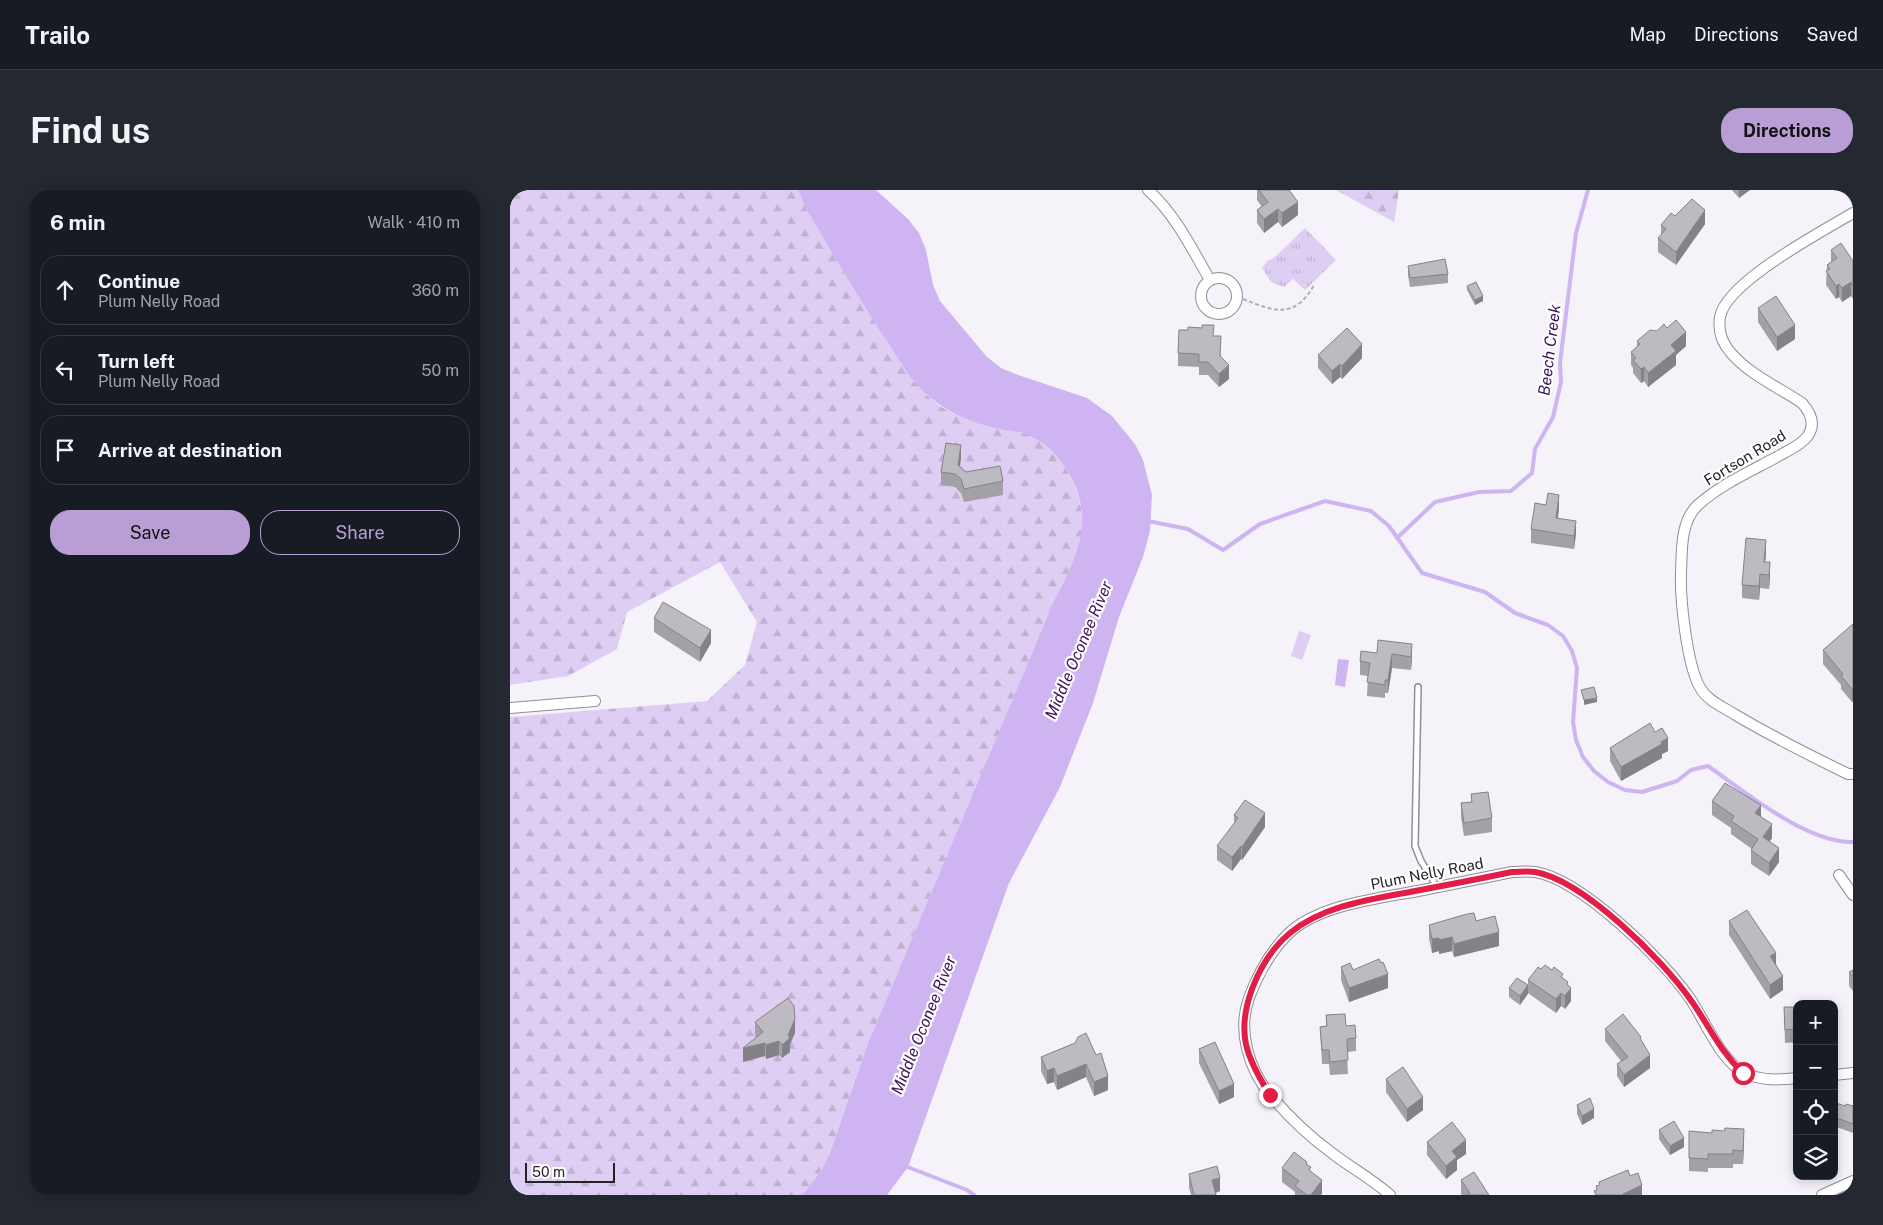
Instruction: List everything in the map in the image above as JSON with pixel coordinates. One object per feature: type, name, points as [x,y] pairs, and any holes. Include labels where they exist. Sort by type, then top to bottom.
[{"type":"street","points":[[1148,190],[1160,201],[1178,226],[1210,280]]},
{"type":"street","name":"Fortson Road","points":[[1853,212],[1792,249],[1753,277],[1735,292],[1720,316],[1720,335],[1730,352],[1745,366],[1802,403],[1809,411],[1813,424],[1807,437],[1788,451],[1726,484],[1696,506],[1686,523],[1681,582],[1689,653],[1701,689],[1718,704],[1769,735],[1848,774],[1853,774]]},
{"type":"street","points":[[510,708],[595,701]]},
{"type":"street","name":"Plum Nelly Road","points":[[1390,1195],[1369,1176],[1332,1154],[1293,1119],[1270,1095],[1254,1069],[1245,1042],[1244,1012],[1256,980],[1268,957],[1292,931],[1316,917],[1346,906],[1512,872],[1535,872],[1558,880],[1588,898],[1660,962],[1690,999],[1726,1057],[1743,1073],[1763,1080],[1793,1078]]},
{"type":"street","points":[[1839,875],[1853,895]]},
{"type":"street","points":[[1838,1075],[1853,1073]]},
{"type":"street","points":[[1822,1195],[1853,1181]]},
{"type":"lane","points":[[1418,687],[1415,846],[1421,861],[1437,887]]},
{"type":"path","points":[[1244,299],[1271,310],[1288,310],[1304,300],[1314,285]]},
{"type":"green space","points":[[510,190],[798,190],[805,207],[861,300],[900,361],[921,389],[932,400],[955,414],[979,423],[1027,434],[1041,441],[1062,462],[1081,505],[1082,522],[1080,538],[1070,569],[1053,603],[868,1043],[827,1160],[821,1171],[802,1195],[510,1195],[510,717],[707,701],[745,665],[757,622],[720,562],[627,612],[617,649],[568,676],[510,685]]},
{"type":"green space","points":[[1336,190],[1399,190],[1394,222]]},
{"type":"green space","points":[[1305,228],[1336,260],[1305,290],[1293,279],[1284,287],[1271,282],[1262,268],[1267,261],[1274,258]]},
{"type":"green space","points":[[1299,631],[1311,635],[1302,660],[1291,656]]},
{"type":"water","name":"Middle Oconee River","points":[[798,190],[876,190],[908,219],[919,233],[926,250],[933,285],[940,301],[987,357],[1001,368],[1018,375],[1087,398],[1112,416],[1135,444],[1143,460],[1152,495],[1150,531],[1143,557],[1119,617],[1093,703],[1060,787],[1009,883],[908,1167],[887,1195],[802,1195],[821,1171],[829,1155],[868,1043],[1053,603],[1076,555],[1082,523],[1081,507],[1077,490],[1068,472],[1054,453],[1044,444],[1023,433],[990,427],[968,420],[948,410],[921,389],[901,364],[854,289],[805,207]]},
{"type":"water","points":[[1338,659],[1349,660],[1345,687],[1335,685]]},
{"type":"building","points":[[1259,190],[1289,190],[1298,202],[1282,213],[1278,209],[1264,219],[1257,210],[1268,202]]},
{"type":"building","points":[[1692,199],[1705,210],[1676,252],[1658,238],[1666,229],[1661,225],[1671,213],[1675,216]]},
{"type":"building","points":[[1841,243],[1853,261],[1853,286],[1851,282],[1842,288],[1839,284],[1836,286],[1826,271],[1830,269],[1827,265],[1837,258],[1831,250]]},
{"type":"building","points":[[1445,259],[1448,274],[1410,278],[1408,266]]},
{"type":"building","points":[[1476,282],[1483,296],[1475,300],[1467,286]]},
{"type":"building","points":[[1776,296],[1795,325],[1777,337],[1758,308]]},
{"type":"building","points":[[1676,320],[1686,332],[1671,345],[1676,351],[1648,373],[1644,367],[1641,369],[1633,360],[1636,358],[1631,352],[1640,344],[1637,341],[1650,330],[1657,331],[1664,324],[1667,328]]},
{"type":"building","points":[[1202,325],[1214,325],[1213,336],[1221,336],[1220,356],[1229,365],[1219,374],[1208,362],[1199,362],[1199,354],[1178,353],[1179,330],[1188,330],[1188,327],[1202,328]]},
{"type":"building","points":[[1347,328],[1362,344],[1342,366],[1340,364],[1332,371],[1318,355]]},
{"type":"building","points":[[946,443],[961,445],[958,465],[966,472],[1000,466],[1003,481],[964,489],[961,479],[955,474],[941,472]]},
{"type":"building","points":[[1548,493],[1559,495],[1556,518],[1576,521],[1574,536],[1531,529],[1535,503],[1546,505]]},
{"type":"building","points":[[1746,538],[1766,540],[1764,562],[1770,562],[1769,575],[1760,574],[1759,586],[1742,585]]},
{"type":"building","points":[[663,602],[711,630],[700,648],[654,618]]},
{"type":"building","points":[[1853,624],[1852,689],[1841,676],[1843,674],[1823,650]]},
{"type":"building","points":[[1378,640],[1412,644],[1411,657],[1392,654],[1388,680],[1385,680],[1385,685],[1367,682],[1370,663],[1360,661],[1361,651],[1377,653]]},
{"type":"building","points":[[1594,687],[1597,698],[1584,700],[1581,690]]},
{"type":"building","points":[[1650,723],[1655,732],[1662,728],[1668,738],[1661,742],[1662,744],[1621,767],[1610,748]]},
{"type":"building","points":[[1725,783],[1761,805],[1755,813],[1772,824],[1763,837],[1779,848],[1769,863],[1751,850],[1758,839],[1731,821],[1734,816],[1712,801]]},
{"type":"building","points":[[1488,792],[1492,818],[1464,823],[1461,803],[1472,802],[1471,794]]},
{"type":"building","points":[[1245,800],[1265,813],[1242,847],[1232,857],[1217,846],[1238,818],[1234,815]]},
{"type":"building","points":[[1747,910],[1776,953],[1770,956],[1783,976],[1770,985],[1729,921]]},
{"type":"building","points":[[1474,913],[1476,921],[1495,916],[1499,932],[1454,944],[1452,937],[1439,940],[1439,938],[1432,939],[1429,925]]},
{"type":"building","points":[[1379,959],[1381,963],[1383,962],[1388,974],[1349,988],[1341,967],[1350,963],[1353,970]]},
{"type":"building","points":[[1545,965],[1552,970],[1554,967],[1563,974],[1561,977],[1568,982],[1567,984],[1571,988],[1565,996],[1561,993],[1556,999],[1528,980],[1538,967],[1541,969]]},
{"type":"building","points":[[1517,978],[1528,985],[1520,996],[1509,988]]},
{"type":"building","points":[[788,998],[794,1006],[795,1019],[788,1035],[790,1038],[782,1045],[779,1041],[743,1048],[763,1032],[755,1022]]},
{"type":"building","points":[[1784,1007],[1793,1007],[1793,1029],[1785,1030]]},
{"type":"building","points":[[1345,1014],[1346,1026],[1355,1025],[1356,1038],[1347,1039],[1348,1060],[1330,1062],[1329,1050],[1322,1050],[1320,1027],[1327,1026],[1326,1015]]},
{"type":"building","points":[[1623,1014],[1641,1037],[1650,1055],[1624,1075],[1617,1064],[1628,1057],[1605,1029]]},
{"type":"building","points":[[1086,1033],[1096,1055],[1101,1053],[1108,1076],[1094,1082],[1086,1064],[1057,1076],[1054,1068],[1047,1071],[1041,1057],[1075,1043],[1078,1037]]},
{"type":"building","points":[[1215,1042],[1234,1084],[1219,1091],[1199,1049]]},
{"type":"building","points":[[1403,1067],[1423,1097],[1407,1109],[1386,1079]]},
{"type":"building","points":[[1590,1098],[1594,1109],[1582,1116],[1577,1105]]},
{"type":"building","points":[[1838,1104],[1853,1106],[1853,1124],[1838,1118]]},
{"type":"building","points":[[1674,1121],[1684,1138],[1670,1146],[1659,1130]]},
{"type":"building","points":[[1452,1122],[1466,1140],[1452,1151],[1457,1157],[1446,1166],[1427,1142]]},
{"type":"building","points":[[1725,1128],[1744,1129],[1743,1151],[1733,1150],[1733,1154],[1708,1154],[1708,1159],[1689,1158],[1689,1131],[1712,1133],[1712,1130],[1724,1131]]},
{"type":"building","points":[[1294,1152],[1307,1162],[1306,1164],[1311,1167],[1309,1170],[1322,1180],[1311,1195],[1307,1195],[1295,1186],[1299,1181],[1282,1168]]},
{"type":"building","points":[[1217,1166],[1220,1178],[1212,1180],[1216,1195],[1194,1195],[1189,1174]]},
{"type":"building","points":[[1628,1170],[1630,1176],[1638,1173],[1642,1185],[1623,1195],[1596,1195],[1594,1191],[1597,1190],[1596,1186],[1600,1185],[1599,1182]]},
{"type":"building","points":[[1474,1172],[1489,1195],[1468,1195],[1470,1193],[1461,1180]]},
{"type":"waterway","name":"Beech Creek","points":[[1397,538],[1435,502],[1479,492],[1511,491],[1532,473],[1535,449],[1553,417],[1561,382],[1560,363],[1576,233],[1588,190]]},
{"type":"waterway","points":[[1148,521],[1188,529],[1223,550],[1260,524],[1325,501],[1371,511],[1389,526],[1422,573],[1485,592],[1515,613],[1548,625],[1563,636],[1572,651],[1577,668],[1573,722],[1576,740],[1583,757],[1594,771],[1608,782],[1625,790],[1642,792],[1677,781],[1691,770],[1708,766],[1797,826],[1835,840],[1853,842]]},
{"type":"waterway","points":[[905,1166],[967,1190],[974,1195]]},
{"type":"route","points":[[1270,1095],[1254,1069],[1245,1042],[1244,1012],[1256,980],[1268,957],[1292,931],[1316,917],[1346,906],[1512,872],[1535,872],[1558,880],[1588,898],[1628,932],[1660,962],[1690,999],[1726,1057],[1743,1073]]}]
